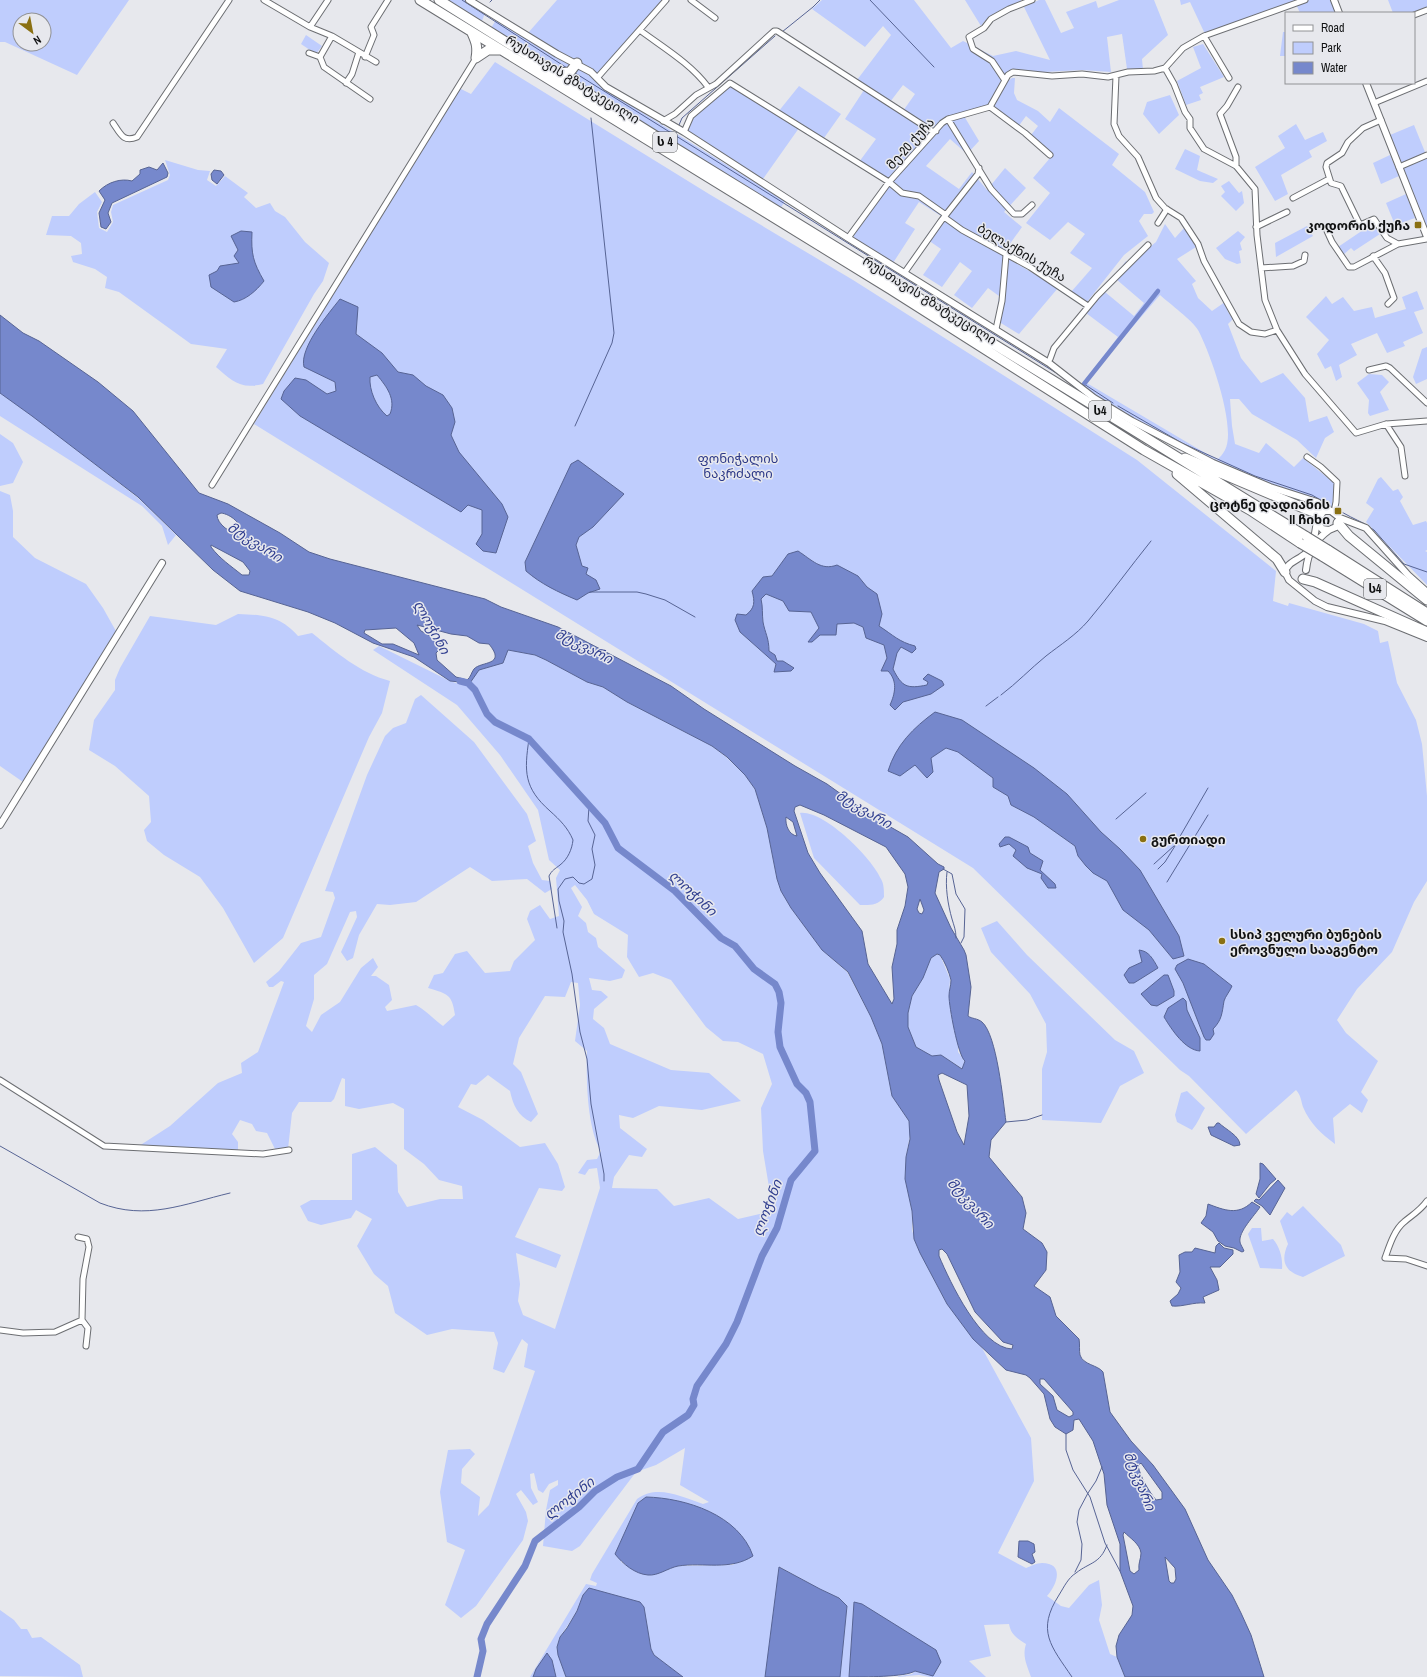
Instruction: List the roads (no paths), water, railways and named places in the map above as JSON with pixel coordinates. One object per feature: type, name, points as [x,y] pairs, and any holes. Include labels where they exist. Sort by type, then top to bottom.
[{"type":"highway","name":"რუსთავის გზატკეცილი","points":[[420,0],[472,33],[1147,440],[1325,553],[1427,612]]},
{"type":"highway","name":"რუსთავის გზატკეცილი","points":[[439,0],[575,84],[892,286],[1144,450],[1304,540]]},
{"type":"highway","points":[[472,33],[477,43],[478,50],[476,58]]},
{"type":"highway","points":[[476,58],[488,50],[501,50]]},
{"type":"highway","points":[[557,73],[574,67],[575,84]]},
{"type":"highway","points":[[1147,440],[1320,516]]},
{"type":"highway","points":[[1144,450],[1184,479],[1277,558],[1285,572]]},
{"type":"highway","points":[[1335,517],[1349,536],[1427,600]]},
{"type":"highway","name":"რუსთავის გზატკეცილი","points":[[1325,553],[1427,622]]},
{"type":"highway","points":[[1304,576],[1427,632]]},
{"type":"street","points":[[113,123],[126,139],[130,140],[137,137],[229,0]]},
{"type":"street","points":[[264,0],[310,27],[332,36],[365,57],[376,62]]},
{"type":"street","points":[[310,27],[328,0]]},
{"type":"street","points":[[365,57],[374,35],[371,27],[388,0]]},
{"type":"street","points":[[468,0],[557,54],[574,67],[591,72],[606,87],[682,131],[848,238],[996,329],[1049,363],[1094,398],[1156,435],[1208,461],[1270,487],[1318,502],[1335,517]]},
{"type":"street","points":[[597,78],[641,31],[666,0]]},
{"type":"street","points":[[691,0],[715,18]]},
{"type":"street","points":[[1004,78],[992,61],[973,49],[969,37],[984,28],[992,19],[1009,9],[1032,0]]},
{"type":"street","points":[[1050,155],[1025,133],[990,107],[1004,78],[1013,72],[1116,76],[1128,72],[1154,71],[1165,68],[1183,48],[1204,36],[1305,0]]},
{"type":"street","points":[[1334,0],[1339,12]]},
{"type":"street","points":[[1415,15],[1427,10]]},
{"type":"street","points":[[641,31],[681,60],[700,77],[708,87]]},
{"type":"street","points":[[663,121],[675,114],[696,95],[708,87],[716,84],[774,32],[777,31],[932,131],[936,131]]},
{"type":"street","points":[[320,57],[332,36]]},
{"type":"street","points":[[1204,36],[1229,78]]},
{"type":"street","points":[[346,83],[352,74],[359,52]]},
{"type":"street","points":[[309,53],[320,57],[324,67],[370,99]]},
{"type":"street","points":[[212,485],[476,58]]},
{"type":"street","points":[[1165,68],[1174,84],[1185,112],[1190,119],[1190,128],[1201,145],[1204,149],[1236,166],[1255,189],[1256,227],[1265,300],[1277,330],[1306,374],[1356,433],[1386,424],[1427,421]]},
{"type":"street","points":[[1116,76],[1114,124],[1119,136],[1138,157],[1156,198],[1160,204],[1181,218],[1198,244],[1204,261],[1239,324],[1251,332],[1265,334],[1277,330]]},
{"type":"street","points":[[1374,103],[1427,81]]},
{"type":"street","name":"ბელაქნის ქუჩა","points":[[682,131],[691,116],[730,83],[889,182],[902,193],[919,196],[962,230],[1030,267],[1088,306]]},
{"type":"street","points":[[1328,231],[1332,242],[1349,267],[1354,267],[1398,244],[1427,238],[1366,84]]},
{"type":"street","points":[[1236,166],[1236,157],[1220,114],[1227,106],[1238,86]]},
{"type":"street","name":"მე-20 ქუჩა","points":[[848,238],[889,182],[948,119],[990,107]]},
{"type":"street","points":[[948,119],[966,152],[978,168],[990,189],[1014,214],[1022,214],[1032,205]]},
{"type":"street","points":[[1381,120],[1363,128],[1348,142],[1342,152],[1327,163],[1329,180],[1331,183],[1341,186],[1360,225],[1374,219],[1387,238],[1398,244]]},
{"type":"street","points":[[1399,166],[1427,155]]},
{"type":"street","points":[[905,272],[945,216],[978,174],[978,168]]},
{"type":"street","points":[[1293,198],[1329,180]]},
{"type":"street","points":[[1158,223],[1167,209]]},
{"type":"street","points":[[1256,227],[1287,212]]},
{"type":"street","points":[[1050,359],[1054,348],[1088,306],[1130,261],[1148,245]]},
{"type":"street","points":[[996,329],[1002,301],[1006,255]]},
{"type":"street","points":[[1262,268],[1298,265],[1304,261],[1305,255]]},
{"type":"street","points":[[1373,256],[1385,273],[1392,291],[1394,298],[1388,304]]},
{"type":"street","points":[[1369,370],[1386,366],[1390,368],[1427,404]]},
{"type":"street","points":[[1386,424],[1401,448],[1405,476]]},
{"type":"street","points":[[1307,457],[1321,466],[1337,482],[1335,517],[1336,527],[1329,530],[1313,546],[1309,554],[1304,576],[1304,586],[1308,595]]},
{"type":"street","points":[[1318,502],[1322,529],[1329,530]]},
{"type":"street","points":[[1320,516],[1335,517],[1353,522],[1366,528],[1408,575],[1427,592]]},
{"type":"street","points":[[1320,516],[1315,537],[1311,545],[1305,553],[1288,566],[1285,572],[1287,579],[1327,607],[1385,621],[1427,638]]},
{"type":"street","points":[[1294,562],[1301,564],[1304,576]]},
{"type":"street","points":[[0,825],[162,563]]},
{"type":"street","points":[[1293,582],[1304,576]]},
{"type":"street","points":[[0,1080],[104,1146],[263,1154],[289,1150]]},
{"type":"street","points":[[1427,1201],[1415,1215],[1403,1222],[1390,1244],[1385,1258],[1406,1259],[1427,1266]]},
{"type":"street","points":[[78,1237],[87,1239],[89,1248],[83,1279],[82,1320],[88,1328],[86,1346]]},
{"type":"street","points":[[0,1330],[23,1333],[55,1332],[82,1320]]},
{"type":"water","points":[[163,163],[168,173],[167,177],[112,203],[108,213],[111,222],[106,229],[101,227],[99,213],[105,200],[99,191],[106,185],[115,182],[123,180],[132,181],[140,174],[140,170],[149,167],[157,170]]},
{"type":"water","points":[[214,170],[221,171],[224,175],[217,184],[212,180],[211,174]]},
{"type":"water","points":[[241,231],[252,232],[254,258],[257,268],[264,281],[258,288],[243,299],[234,302],[211,287],[209,275],[217,271],[220,266],[239,263],[234,256],[238,250],[231,236]]},
{"type":"water","points":[[340,299],[358,307],[356,334],[382,353],[398,372],[413,375],[426,386],[443,395],[452,408],[455,422],[451,435],[459,452],[502,504],[508,517],[496,553],[483,551],[476,544],[482,534],[482,510],[468,505],[461,512],[300,416],[281,399],[284,391],[295,378],[306,380],[327,394],[336,391],[335,382],[304,367],[304,359],[306,350],[316,331]],"holes":[[[377,375],[390,393],[392,409],[390,414],[387,416],[374,398],[371,387],[370,377]]]},
{"type":"water","name":"მტკვარი","points":[[0,315],[23,333],[39,341],[98,382],[133,411],[199,493],[228,504],[280,533],[309,552],[330,559],[485,599],[501,607],[558,627],[671,686],[704,709],[795,766],[827,784],[873,817],[908,837],[938,864],[944,867],[944,869],[939,872],[935,893],[951,928],[966,955],[971,987],[968,1016],[982,1022],[987,1029],[992,1040],[1001,1085],[1006,1122],[991,1140],[989,1157],[1022,1197],[1026,1213],[1023,1229],[1042,1243],[1047,1252],[1046,1270],[1034,1286],[1050,1297],[1056,1316],[1079,1339],[1080,1355],[1084,1361],[1103,1372],[1110,1412],[1131,1441],[1153,1465],[1185,1509],[1208,1560],[1232,1595],[1241,1613],[1251,1635],[1264,1677],[1125,1677],[1117,1657],[1116,1646],[1119,1635],[1132,1615],[1133,1606],[1120,1571],[1120,1544],[1107,1505],[1104,1474],[1093,1441],[1079,1419],[1074,1420],[1073,1430],[1066,1434],[1055,1427],[1050,1419],[1044,1394],[1030,1378],[1026,1375],[1006,1370],[973,1339],[947,1304],[920,1253],[914,1239],[912,1211],[905,1179],[906,1157],[910,1139],[909,1121],[892,1096],[882,1044],[871,1017],[848,972],[822,950],[791,908],[781,891],[777,879],[767,828],[755,789],[745,775],[727,757],[712,746],[627,702],[603,687],[587,682],[535,655],[508,650],[503,663],[479,670],[470,683],[450,681],[414,657],[373,643],[335,623],[308,612],[240,591],[213,570],[138,497],[0,393]],"holes":[[[221,513],[232,517],[240,527],[239,534],[225,528],[219,522],[217,515]],[[211,545],[243,562],[250,571],[249,575],[242,575],[218,555]],[[417,625],[451,634],[467,636],[479,643],[489,644],[494,651],[495,656],[491,662],[474,669],[467,680],[456,677],[437,660],[436,653],[442,647],[440,641],[421,631]],[[396,628],[414,643],[419,655],[393,644],[382,644],[364,633],[365,630]],[[800,805],[824,815],[886,847],[905,874],[908,887],[905,906],[897,930],[897,944],[892,967],[894,999],[892,1004],[868,964],[862,931],[820,873],[808,853],[794,811],[795,807]],[[786,817],[793,822],[797,836],[792,834],[787,826]],[[920,899],[924,910],[922,914],[919,913],[917,909]],[[937,954],[940,955],[947,967],[951,980],[949,1001],[957,1041],[962,1057],[965,1061],[962,1069],[941,1055],[932,1056],[916,1047],[908,1027],[908,1013],[912,996],[923,978],[931,958]],[[942,1073],[967,1085],[969,1116],[964,1145],[957,1132],[939,1080],[938,1075]],[[942,1249],[947,1254],[975,1312],[1003,1342],[1013,1345],[1012,1349],[1000,1346],[989,1338],[978,1326],[968,1312],[939,1256],[939,1250]],[[1040,1379],[1044,1379],[1073,1412],[1073,1415],[1069,1417],[1057,1410],[1053,1396],[1040,1384]],[[1141,1463],[1162,1492],[1162,1499],[1156,1500],[1141,1475],[1138,1466]],[[1124,1532],[1137,1544],[1141,1553],[1139,1570],[1134,1574],[1130,1571],[1123,1535]],[[1165,1557],[1175,1568],[1176,1579],[1174,1583],[1169,1581]]]},
{"type":"water","points":[[578,460],[624,494],[593,527],[579,537],[576,545],[582,566],[588,568],[586,574],[596,580],[600,589],[588,593],[577,600],[563,594],[532,576],[526,571],[525,562],[571,464]]},
{"type":"water","points":[[798,551],[821,566],[826,567],[837,565],[858,576],[867,587],[877,594],[882,614],[879,626],[900,640],[915,646],[916,649],[912,653],[901,647],[897,653],[893,669],[902,683],[915,687],[927,685],[928,682],[923,679],[928,674],[942,681],[944,685],[931,694],[903,702],[895,710],[890,705],[895,688],[893,679],[888,671],[881,671],[887,658],[884,645],[866,638],[863,627],[854,623],[837,624],[836,635],[820,635],[812,642],[808,642],[819,628],[811,612],[789,611],[783,601],[766,594],[761,599],[763,622],[768,639],[769,651],[775,655],[777,661],[783,661],[794,668],[791,671],[774,672],[776,664],[740,632],[735,620],[737,614],[746,615],[753,607],[754,598],[752,591],[763,577],[772,576],[788,554]]},
{"type":"water","points":[[935,712],[962,720],[1034,768],[1067,794],[1101,832],[1140,870],[1179,936],[1184,956],[1173,959],[1149,930],[1123,910],[1107,881],[1093,873],[1086,866],[1078,856],[1075,846],[1034,817],[1011,805],[1008,796],[993,787],[993,778],[958,752],[946,748],[931,758],[933,772],[927,778],[915,765],[900,776],[888,771],[891,762],[906,738]]},
{"type":"water","points":[[1005,837],[1009,837],[1028,847],[1030,853],[1043,861],[1040,870],[1055,884],[1056,888],[1048,888],[1041,878],[1042,874],[1027,868],[1013,856],[1016,850],[1009,844],[1000,847],[999,844]]},
{"type":"water","points":[[1139,950],[1148,954],[1158,968],[1134,983],[1129,983],[1124,975],[1129,968],[1142,962]]},
{"type":"water","points":[[1188,959],[1204,964],[1232,986],[1225,999],[1221,1016],[1213,1029],[1214,1034],[1210,1040],[1206,1040],[1204,1037],[1183,983],[1175,969],[1177,965]]},
{"type":"water","points":[[1164,975],[1168,975],[1174,991],[1174,996],[1157,1006],[1151,1005],[1141,994]]},
{"type":"water","points":[[1183,998],[1186,1001],[1187,1010],[1200,1038],[1200,1051],[1194,1050],[1184,1043],[1164,1017],[1168,1008]]},
{"type":"water","points":[[1217,1123],[1235,1136],[1240,1145],[1234,1146],[1211,1135],[1208,1127],[1214,1127]]},
{"type":"water","points":[[1260,1163],[1263,1164],[1276,1179],[1259,1198],[1256,1194],[1260,1179]]},
{"type":"water","points":[[1278,1180],[1285,1188],[1270,1215],[1262,1206],[1254,1201],[1256,1199],[1259,1200]]},
{"type":"water","points":[[1252,1202],[1260,1207],[1247,1224],[1240,1238],[1244,1251],[1242,1252],[1225,1246],[1218,1241],[1213,1232],[1201,1223],[1206,1216],[1208,1204],[1225,1210],[1236,1210],[1247,1206]]},
{"type":"water","points":[[1219,1243],[1224,1248],[1233,1250],[1233,1254],[1220,1267],[1210,1267],[1217,1280],[1219,1290],[1203,1297],[1205,1303],[1172,1306],[1170,1301],[1178,1294],[1181,1288],[1176,1282],[1180,1272],[1179,1255],[1185,1252],[1192,1252],[1195,1248],[1215,1253],[1216,1246]]},
{"type":"water","points":[[646,1497],[662,1498],[694,1505],[724,1520],[736,1530],[746,1542],[753,1556],[744,1561],[726,1565],[678,1566],[652,1575],[634,1571],[615,1554],[638,1503]]},
{"type":"water","points":[[1019,1541],[1028,1541],[1034,1544],[1035,1552],[1032,1554],[1035,1562],[1032,1564],[1018,1557]]},
{"type":"water","points":[[779,1567],[839,1598],[847,1606],[840,1677],[765,1677]]},
{"type":"water","points":[[589,1588],[640,1602],[644,1607],[651,1649],[654,1655],[683,1677],[566,1677],[558,1655],[557,1647],[560,1637],[577,1611],[583,1595]]},
{"type":"water","points":[[854,1602],[862,1604],[936,1650],[941,1662],[933,1676],[915,1671],[894,1676],[849,1677]]},
{"type":"water","points":[[547,1653],[552,1660],[556,1677],[533,1677],[536,1669]]},
{"type":"waterway","points":[[462,0],[567,68]]},
{"type":"waterway","points":[[782,32],[820,0]]},
{"type":"waterway","points":[[870,0],[934,67]]},
{"type":"waterway","points":[[679,125],[682,118],[775,36]]},
{"type":"waterway","points":[[575,73],[1061,376]]},
{"type":"waterway","points":[[575,426],[612,343],[614,333],[591,118]]},
{"type":"waterway","points":[[675,136],[677,130]]},
{"type":"waterway","points":[[1084,384],[1158,291]]},
{"type":"waterway","points":[[1084,384],[1113,403]]},
{"type":"waterway","points":[[1118,406],[1182,443],[1255,476],[1312,495],[1331,506]]},
{"type":"waterway","points":[[1337,509],[1365,524]]},
{"type":"waterway","points":[[1369,527],[1374,530],[1404,564],[1427,572]]},
{"type":"waterway","points":[[1001,695],[1088,621],[1151,541]]},
{"type":"waterway","points":[[590,592],[637,592],[646,594],[665,600],[695,617]]},
{"type":"waterway","name":"ლოჭინი","points":[[460,681],[468,683],[475,690],[487,714],[495,722],[529,739],[605,823],[618,848],[675,891],[721,938],[735,946],[754,969],[775,984],[779,992],[781,1003],[778,1032],[780,1047],[797,1084],[806,1093],[810,1102],[815,1151],[791,1180],[777,1228],[762,1256],[737,1322],[726,1344],[697,1386],[693,1399],[694,1405],[688,1415],[663,1432],[638,1469],[617,1477],[595,1491],[579,1507],[535,1541],[525,1566],[487,1624],[481,1639],[483,1651],[477,1677]]},
{"type":"waterway","points":[[986,706],[998,697]]},
{"type":"waterway","points":[[529,739],[527,770],[531,787],[541,803],[563,824],[573,840],[571,850],[567,857],[563,863],[552,871],[549,876],[557,928]]},
{"type":"waterway","points":[[1154,864],[1175,845],[1208,788]]},
{"type":"waterway","points":[[1116,819],[1146,793]]},
{"type":"waterway","points":[[589,807],[588,821],[595,835],[592,849],[595,865],[592,879],[584,884],[579,883],[573,877],[565,879],[558,889],[559,901],[564,921],[563,932],[572,974],[580,1032],[587,1059],[591,1104],[604,1181]]},
{"type":"waterway","points":[[1167,882],[1208,815]]},
{"type":"waterway","points":[[1158,869],[1165,862],[1175,846]]},
{"type":"waterway","points":[[943,869],[952,874],[956,894],[965,909],[964,937],[961,943]]},
{"type":"waterway","points":[[947,872],[947,896],[956,938]]},
{"type":"waterway","points":[[1006,1122],[1027,1120],[1042,1115]]},
{"type":"waterway","points":[[0,1146],[100,1203],[117,1208],[133,1211],[165,1209],[230,1193]]},
{"type":"waterway","points":[[1066,1434],[1066,1450],[1073,1470],[1090,1497],[1105,1543],[1120,1571]]},
{"type":"waterway","points":[[1075,1572],[1081,1560],[1082,1544],[1077,1522],[1079,1510],[1096,1481],[1102,1467]]},
{"type":"waterway","points":[[1072,1677],[1058,1656],[1049,1638],[1047,1629],[1048,1619],[1052,1608],[1068,1580],[1081,1569],[1098,1559],[1107,1545]]},
{"type":"place","name":"კოდორის ქუჩა","points":[[1418,225]]},
{"type":"place","name":"ცოტნე დადიანის II ჩიხი","points":[[1338,511]]},
{"type":"place","name":"გურთიადი","points":[[1143,839]]},
{"type":"place","name":"სსიპ ველური ბუნების ეროვნული სააგენტო","points":[[1222,941]]},
{"type":"park label","name":"ფონიჭალის ნაკრძალი","points":[[738,466]]}]
